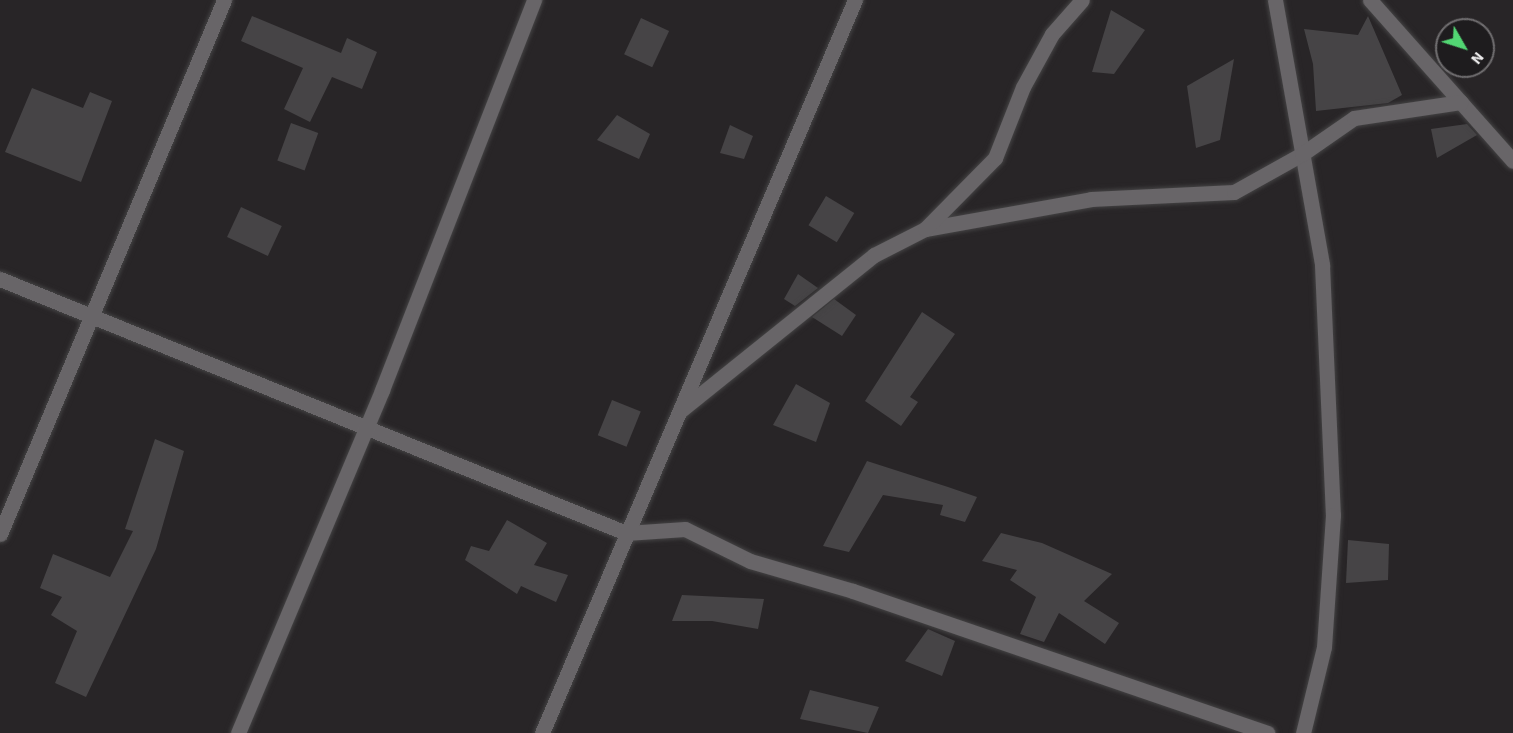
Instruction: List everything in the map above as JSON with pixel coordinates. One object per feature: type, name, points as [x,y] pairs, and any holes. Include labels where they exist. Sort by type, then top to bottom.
[{"type":"street","points":[[0,534],[224,0]]},
{"type":"street","points":[[238,733],[366,428],[534,0]]},
{"type":"street","points":[[542,733],[855,0]]},
{"type":"street","points":[[925,229],[995,158],[1023,87],[1052,34],[1082,0]]},
{"type":"street","points":[[1275,0],[1322,265],[1333,514],[1324,647],[1303,733]]},
{"type":"street","points":[[1370,0],[1513,161]]},
{"type":"street","points":[[677,414],[874,255],[925,229],[1091,199],[1234,192],[1302,154],[1354,118],[1461,102]]},
{"type":"street","points":[[0,279],[626,534],[685,529],[750,561],[853,591],[1267,733]]},
{"type":"building","points":[[1111,10],[1145,30],[1114,74],[1092,72]]},
{"type":"building","points":[[252,16],[341,53],[347,38],[377,52],[362,89],[332,77],[310,122],[284,109],[303,68],[241,41]]},
{"type":"building","points":[[1368,16],[1402,95],[1388,103],[1316,111],[1313,64],[1304,29],[1358,35]]},
{"type":"building","points":[[641,18],[669,31],[652,67],[624,54]]},
{"type":"building","points":[[1234,59],[1220,140],[1196,148],[1187,86]]},
{"type":"building","points":[[32,88],[83,108],[90,92],[112,101],[81,182],[5,152]]},
{"type":"building","points":[[617,115],[650,134],[639,159],[597,140]]},
{"type":"building","points":[[291,123],[318,133],[305,171],[277,161]]},
{"type":"building","points":[[1467,124],[1477,135],[1437,158],[1431,129]]},
{"type":"building","points":[[730,125],[753,136],[744,159],[720,153]]},
{"type":"building","points":[[826,196],[854,213],[837,242],[808,225]]},
{"type":"building","points":[[241,207],[282,226],[268,256],[227,237]]},
{"type":"building","points":[[798,274],[818,288],[795,306],[784,299]]},
{"type":"building","points":[[834,299],[856,315],[842,336],[812,317]]},
{"type":"building","points":[[922,312],[955,334],[910,397],[918,402],[901,426],[865,401]]},
{"type":"building","points":[[796,384],[830,403],[816,442],[773,425]]},
{"type":"building","points":[[612,400],[641,412],[627,447],[598,435]]},
{"type":"building","points":[[155,439],[184,451],[156,549],[86,697],[55,683],[77,631],[51,615],[62,597],[40,588],[53,554],[110,577],[133,531],[125,529]]},
{"type":"building","points":[[867,461],[977,497],[965,522],[940,515],[943,505],[883,495],[849,552],[823,546]]},
{"type":"building","points":[[507,520],[547,543],[534,565],[568,575],[556,602],[521,586],[517,594],[465,560],[471,546],[489,551]]},
{"type":"building","points":[[1001,533],[1042,543],[1112,574],[1084,601],[1119,623],[1105,644],[1059,613],[1044,642],[1020,634],[1036,597],[1010,580],[1017,570],[982,561]]},
{"type":"building","points":[[1348,540],[1389,544],[1388,580],[1346,583]]},
{"type":"building","points":[[682,595],[764,599],[758,629],[712,621],[672,621]]},
{"type":"building","points":[[928,629],[955,641],[942,676],[905,661]]},
{"type":"building","points":[[810,690],[879,707],[868,733],[800,719]]}]
